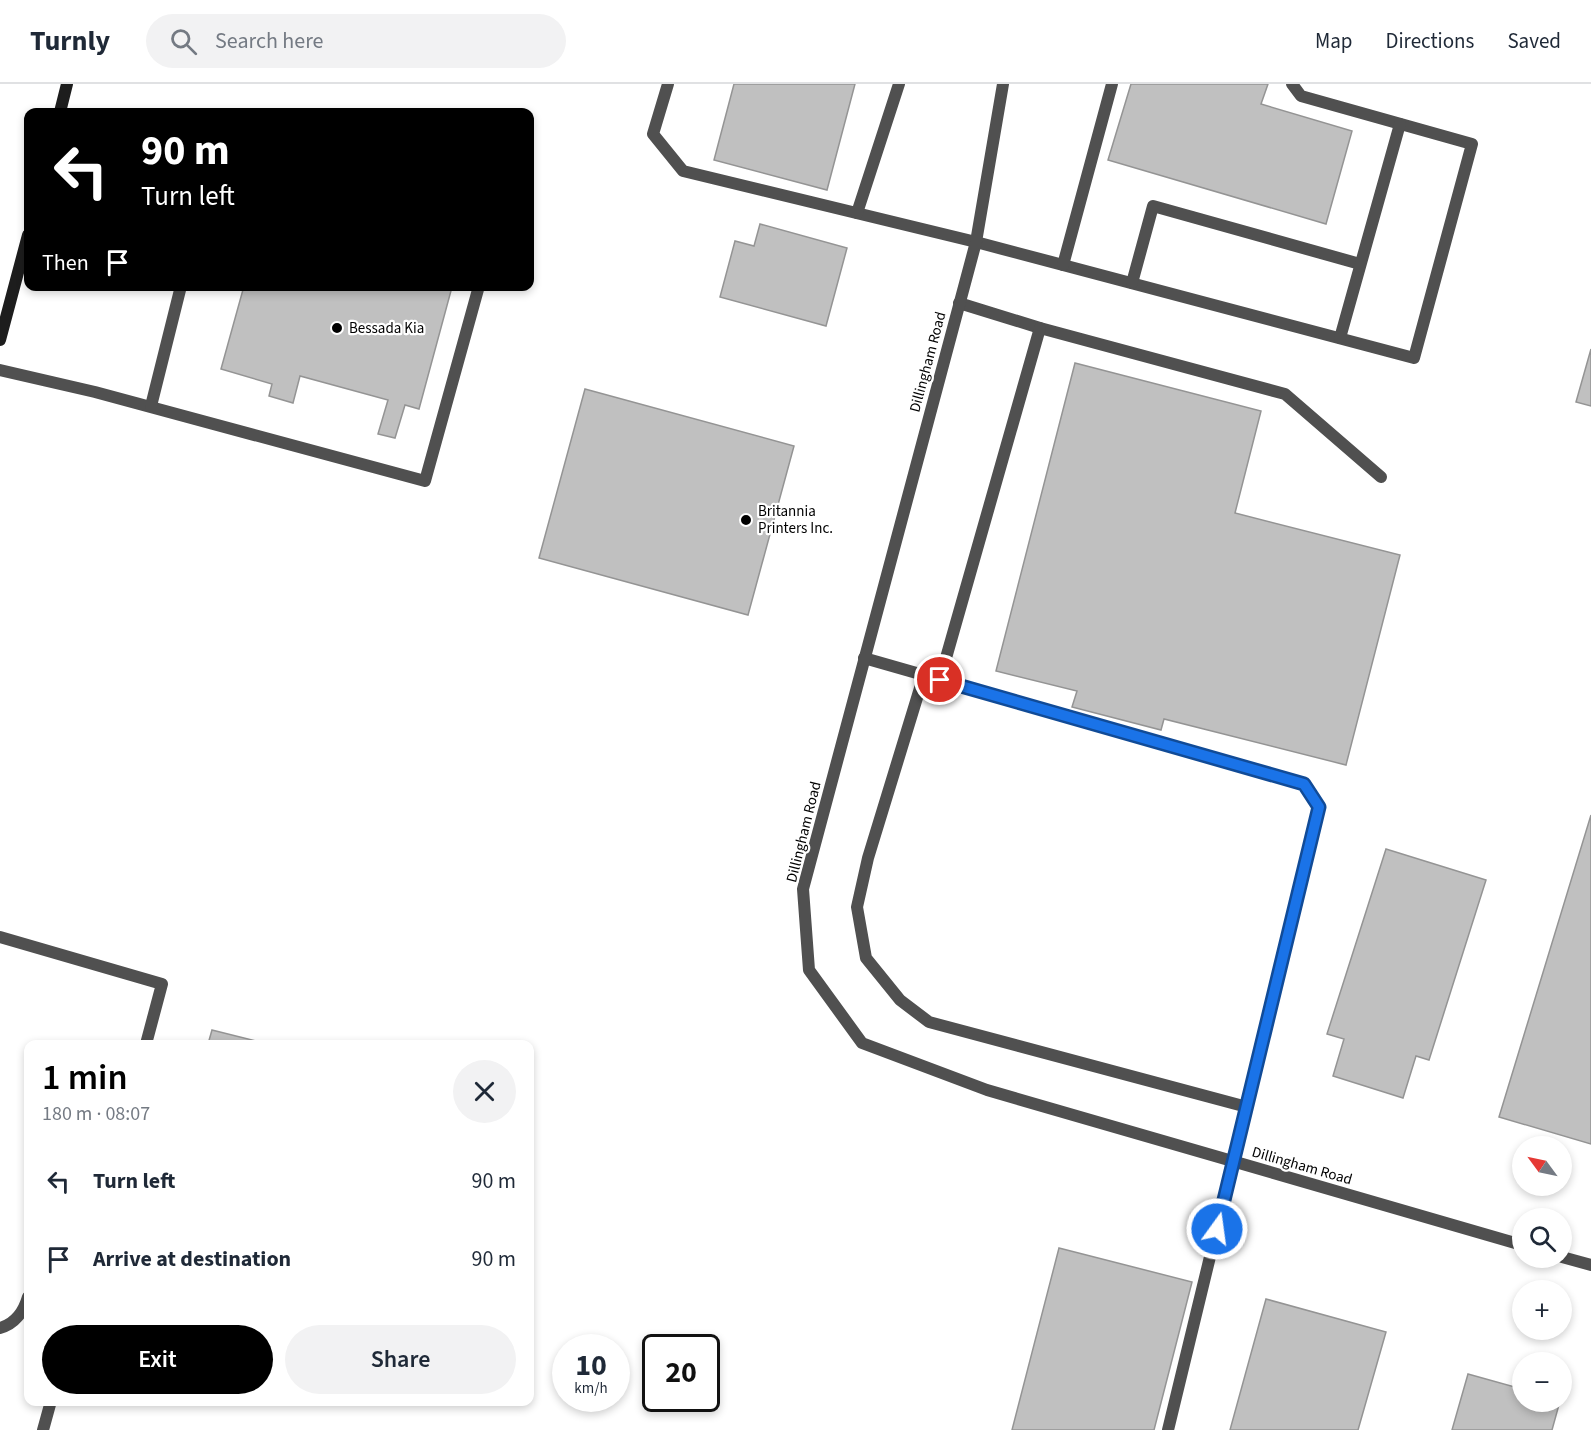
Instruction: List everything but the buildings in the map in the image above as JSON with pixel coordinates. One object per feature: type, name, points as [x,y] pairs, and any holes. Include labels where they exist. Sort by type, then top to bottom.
[{"type":"main road","points":[[61,108],[68,84]]},
{"type":"main road","points":[[0,340],[24,250]]},
{"type":"street","points":[[668,84],[653,134],[683,171],[975,242],[1414,358],[1473,144],[1300,96],[1292,84]]},
{"type":"street","points":[[857,213],[899,84]]},
{"type":"street","name":"Dillingham Road","points":[[1003,84],[975,242],[804,889],[809,970],[862,1043],[987,1090],[1512,1242]]},
{"type":"street","points":[[1063,265],[1112,84]]},
{"type":"street","points":[[1340,338],[1400,124]]},
{"type":"street","points":[[1132,283],[1153,206],[1360,264]]},
{"type":"street","points":[[151,406],[180,291]]},
{"type":"street","points":[[0,370],[151,406],[425,481],[478,291]]},
{"type":"street","points":[[959,303],[1040,328],[1286,394],[1381,477]]},
{"type":"street","points":[[940,680],[1040,328]]},
{"type":"street","points":[[864,658],[1304,784],[1319,807],[1168,1430]]},
{"type":"street","points":[[924,675],[868,858],[857,907],[866,958],[900,1000],[928,1022],[1247,1107]]},
{"type":"street","points":[[0,937],[162,984],[147,1040]]},
{"type":"street","points":[[1572,1260],[1591,1265]]},
{"type":"street","points":[[0,1328],[8,1326],[24,1310]]},
{"type":"street","points":[[43,1430],[50,1406]]},
{"type":"place","name":"Bessada Kia","points":[[337,328]]},
{"type":"place","name":"Britannia Printers Inc.","points":[[746,520]]},
{"type":"route","points":[[940,680],[1304,784],[1319,807],[1217,1229]]}]
